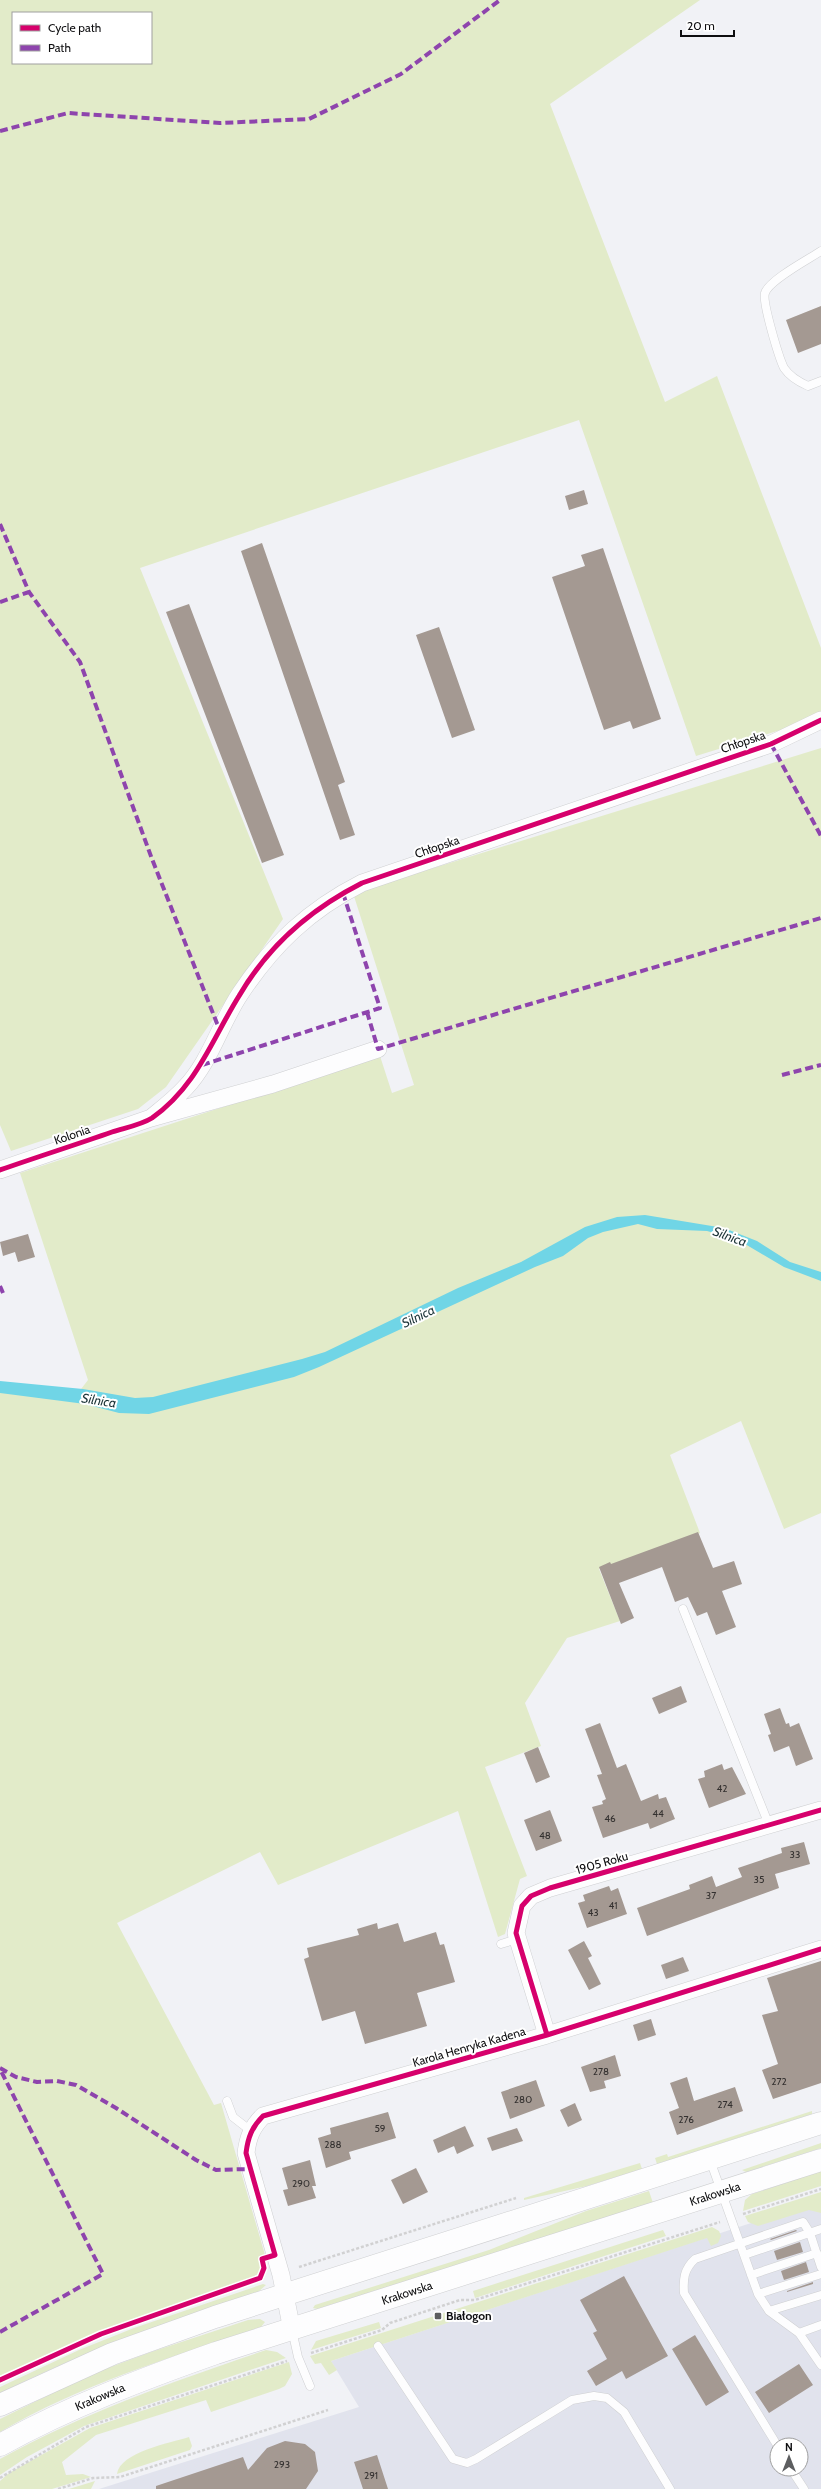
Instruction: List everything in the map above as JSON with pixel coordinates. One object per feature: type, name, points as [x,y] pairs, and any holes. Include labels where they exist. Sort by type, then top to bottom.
[{"type":"main road","points":[[0,2405],[112,2354],[286,2294],[821,2123]]},
{"type":"main road","name":"Krakowska","points":[[0,2445],[60,2414],[138,2381],[821,2160]]},
{"type":"street","name":"Chłopska","points":[[151,1118],[186,1088],[202,1065],[239,995],[264,959],[294,927],[335,897],[362,883],[771,744],[821,720]]},
{"type":"street","name":"Kolonia","points":[[0,1170],[151,1118],[273,1084],[378,1049]]},
{"type":"street","name":"1905 Roku","points":[[547,2035],[516,1933],[518,1917],[522,1906],[531,1896],[550,1888],[821,1810]]},
{"type":"street","name":"Karola Henryka Kadena","points":[[292,2330],[286,2294],[246,2153],[251,2131],[263,2116],[547,2035],[821,1950]]},
{"type":"lane","points":[[821,251],[773,283],[765,293],[764,307],[784,368],[796,380],[808,386],[821,381]]},
{"type":"lane","points":[[683,1609],[769,1825]]},
{"type":"lane","points":[[501,1944],[518,1939]]},
{"type":"lane","points":[[227,2101],[233,2117],[251,2131]]},
{"type":"lane","points":[[710,2159],[730,2219],[758,2294],[769,2311],[799,2333],[821,2365]]},
{"type":"lane","points":[[772,2437],[684,2293],[683,2281],[687,2266],[695,2259],[803,2222],[810,2233],[821,2267]]},
{"type":"lane","points":[[744,2255],[821,2229]]},
{"type":"lane","points":[[751,2275],[817,2253]]},
{"type":"lane","points":[[758,2294],[821,2274]]},
{"type":"lane","points":[[769,2311],[821,2295]]},
{"type":"lane","points":[[799,2333],[821,2325]]},
{"type":"lane","points":[[292,2330],[298,2357],[310,2386]]},
{"type":"lane","points":[[378,2346],[453,2459],[467,2463],[476,2459],[572,2400],[594,2396],[607,2398],[624,2412],[670,2489]]},
{"type":"lane","points":[[796,2477],[804,2489]]},
{"type":"path","points":[[0,2478],[86,2428],[382,2330],[390,2323],[460,2300],[476,2300],[821,2189]]},
{"type":"path","points":[[58,2489],[93,2478],[120,2477],[328,2410]]},
{"type":"shaded area","points":[[821,2200],[821,2489],[99,2489],[359,2407],[331,2361]]},
{"type":"green space","points":[[0,0],[700,0],[550,104],[665,402],[717,376],[821,648],[821,714],[803,723],[696,756],[579,420],[140,568],[283,919],[166,1087],[138,1109],[11,1151],[0,1125]]},
{"type":"green space","points":[[821,748],[821,1513],[784,1529],[741,1421],[670,1455],[700,1533],[599,1569],[620,1621],[567,1638],[525,1703],[541,1746],[485,1767],[527,1876],[520,1879],[505,1934],[498,1937],[458,1811],[278,1885],[260,1852],[117,1923],[214,2105],[221,2103],[265,2255],[259,2257],[262,2270],[253,2278],[113,2327],[0,2377],[0,1391],[75,1397],[88,1380],[20,1173],[380,1056],[392,1093],[414,1085],[353,893]]},
{"type":"green space","points":[[812,2111],[812,2114],[657,2164],[655,2158],[667,2154],[668,2157]]},
{"type":"green space","points":[[821,2143],[821,2148],[746,2172],[742,2170]]},
{"type":"green space","points":[[640,2163],[642,2169],[587,2186],[524,2200],[524,2198]]},
{"type":"green space","points":[[821,2171],[821,2186],[743,2211],[745,2200],[752,2194]]},
{"type":"green space","points":[[649,2191],[653,2203],[317,2309],[313,2308],[315,2305],[489,2250],[586,2211]]},
{"type":"green space","points":[[821,2192],[821,2213],[809,2210],[758,2226],[748,2222],[745,2216]]},
{"type":"green space","points":[[712,2227],[719,2231],[721,2236],[718,2243],[711,2246],[707,2238],[331,2361],[337,2370],[329,2375],[321,2363],[315,2364],[310,2356]]},
{"type":"green space","points":[[663,2230],[666,2236],[475,2298],[473,2291]]},
{"type":"green space","points":[[263,2284],[266,2285],[258,2292],[159,2325],[95,2350],[0,2393],[0,2387],[79,2350],[134,2328]]},
{"type":"green space","points":[[260,2319],[265,2322],[261,2327],[161,2361],[95,2386],[31,2415],[0,2432],[0,2419],[89,2375],[151,2352],[248,2320]]},
{"type":"green space","points":[[379,2322],[381,2328],[311,2350],[316,2341]]},
{"type":"green space","points":[[266,2350],[277,2352],[286,2358],[84,2426],[27,2457],[0,2475],[0,2459],[65,2426],[131,2398]]},
{"type":"green space","points":[[289,2362],[292,2374],[285,2386],[279,2389],[211,2412],[206,2400],[96,2435],[62,2462],[66,2475],[83,2474],[91,2477],[52,2489],[0,2489],[0,2481],[9,2473],[90,2428]]},
{"type":"green space","points":[[189,2437],[192,2446],[190,2450],[117,2474],[120,2466],[136,2454]]},
{"type":"green space","points":[[95,2481],[91,2489],[69,2489]]},
{"type":"water","name":"Silnica","points":[[645,1215],[724,1228],[757,1241],[790,1262],[821,1272],[821,1281],[784,1267],[745,1244],[729,1237],[707,1231],[657,1229],[638,1224],[603,1232],[588,1238],[563,1256],[535,1267],[319,1367],[294,1377],[149,1414],[119,1413],[85,1404],[0,1393],[0,1381],[83,1389],[135,1398],[153,1397],[302,1359],[325,1352],[458,1288],[521,1262],[585,1227],[617,1217]]},
{"type":"building","points":[[821,306],[821,344],[798,353],[786,320]]},
{"type":"building","points":[[584,490],[588,504],[569,510],[565,496]]},
{"type":"building","points":[[262,543],[345,782],[338,785],[355,835],[340,840],[241,551]]},
{"type":"building","points":[[603,548],[661,719],[633,729],[630,721],[604,730],[552,577],[585,566],[581,555]]},
{"type":"building","points":[[189,604],[284,855],[262,863],[166,612]]},
{"type":"building","points":[[439,627],[475,730],[452,738],[416,635]]},
{"type":"building","points":[[28,1234],[35,1257],[18,1262],[15,1252],[3,1256],[0,1242]]},
{"type":"building","points":[[698,1532],[713,1568],[734,1561],[742,1584],[722,1591],[736,1627],[716,1635],[707,1612],[697,1616],[688,1597],[675,1602],[662,1567],[619,1583],[634,1618],[621,1624],[599,1567]]},
{"type":"building","points":[[681,1686],[687,1702],[659,1714],[652,1698]]},
{"type":"building","points":[[780,1708],[786,1724],[789,1723],[790,1727],[799,1723],[813,1759],[796,1766],[789,1746],[774,1752],[768,1735],[771,1734],[764,1714]]},
{"type":"building","points":[[600,1723],[617,1768],[626,1764],[641,1801],[658,1794],[659,1799],[666,1797],[675,1819],[650,1829],[648,1823],[603,1838],[592,1807],[603,1804],[602,1801],[606,1799],[597,1775],[602,1774],[585,1729]]},
{"type":"building","points":[[538,1747],[550,1777],[536,1783],[524,1753]]},
{"type":"building","points":[[722,1764],[724,1770],[732,1767],[746,1794],[709,1808],[698,1779],[705,1777],[704,1771]]},
{"type":"building","points":[[550,1810],[562,1841],[536,1851],[524,1820]]},
{"type":"building","points":[[804,1842],[810,1864],[775,1874],[779,1888],[647,1936],[637,1908],[690,1889],[689,1885],[712,1876],[716,1887],[742,1877],[738,1868],[782,1853],[781,1848]]},
{"type":"building","points":[[609,1886],[611,1891],[618,1888],[627,1914],[587,1928],[578,1903],[585,1901],[583,1895]]},
{"type":"building","points":[[377,1923],[378,1929],[398,1923],[404,1942],[436,1932],[440,1945],[444,1944],[455,1982],[417,1993],[427,2026],[365,2044],[355,2011],[322,2021],[304,1959],[309,1957],[307,1948],[359,1935],[357,1929]]},
{"type":"building","points":[[584,1941],[592,1956],[588,1958],[601,1984],[589,1990],[568,1950]]},
{"type":"building","points":[[683,1957],[689,1971],[666,1979],[661,1965]]},
{"type":"building","points":[[821,1961],[821,2083],[773,2099],[762,2070],[778,2064],[762,2015],[778,2011],[767,1978]]},
{"type":"building","points":[[651,2019],[656,2035],[638,2041],[633,2025]]},
{"type":"building","points":[[615,2055],[621,2076],[604,2081],[606,2088],[590,2092],[581,2067]]},
{"type":"building","points":[[687,2077],[694,2101],[735,2087],[743,2111],[677,2135],[669,2112],[679,2108],[670,2083]]},
{"type":"building","points":[[536,2080],[545,2106],[510,2119],[501,2092]]},
{"type":"building","points":[[575,2103],[582,2120],[568,2127],[560,2110]]},
{"type":"building","points":[[388,2112],[396,2138],[349,2152],[351,2159],[326,2168],[318,2138],[331,2134],[330,2128]]},
{"type":"building","points":[[465,2126],[474,2146],[457,2154],[454,2146],[438,2153],[433,2140]]},
{"type":"building","points":[[517,2128],[523,2141],[492,2151],[487,2138]]},
{"type":"building","points":[[310,2160],[316,2186],[312,2186],[316,2198],[288,2206],[283,2190],[288,2189],[282,2168]]},
{"type":"building","points":[[416,2168],[428,2192],[403,2204],[391,2180]]},
{"type":"building","points":[[796,2230],[797,2231],[771,2240],[770,2239]]},
{"type":"building","points":[[800,2242],[803,2252],[777,2260],[774,2251]]},
{"type":"building","points":[[806,2262],[809,2272],[784,2280],[781,2271]]},
{"type":"building","points":[[624,2276],[668,2356],[626,2379],[622,2371],[596,2386],[587,2371],[607,2359],[593,2333],[597,2331],[580,2300]]},
{"type":"building","points":[[813,2282],[813,2284],[787,2292],[787,2291]]},
{"type":"building","points":[[695,2335],[729,2392],[706,2406],[672,2349]]},
{"type":"building","points":[[799,2364],[813,2385],[769,2413],[755,2392]]},
{"type":"building","points":[[285,2441],[305,2444],[315,2452],[318,2471],[306,2489],[156,2489],[156,2486],[243,2457],[248,2470],[267,2448]]},
{"type":"building","points":[[377,2455],[388,2489],[363,2489],[354,2462]]},
{"type":"marked path","points":[[0,131],[68,113],[220,123],[309,119],[401,74],[500,0]]},
{"type":"marked path","points":[[0,524],[29,592],[80,662],[152,859],[220,1031]]},
{"type":"marked path","points":[[0,602],[29,592]]},
{"type":"marked path","points":[[771,744],[821,836]]},
{"type":"marked path","points":[[202,1065],[380,1008],[343,893]]},
{"type":"marked path","points":[[367,1012],[378,1049],[821,918]]},
{"type":"marked path","points":[[782,1075],[821,1065]]},
{"type":"marked path","points":[[0,1286],[3,1293]]},
{"type":"marked path","points":[[0,2068],[16,2077],[37,2082],[57,2081],[76,2085],[116,2108],[196,2160],[216,2170],[249,2169]]},
{"type":"marked path","points":[[0,2069],[103,2274],[0,2332]]},
{"type":"cycle path","points":[[0,1170],[152,1118],[181,1092],[192,1077],[239,996],[263,961],[292,930],[343,893],[362,883],[771,744],[821,720]]},
{"type":"cycle path","points":[[547,2035],[516,1933],[522,1906],[531,1896],[550,1888],[821,1810]]},
{"type":"cycle path","points":[[0,2380],[101,2334],[260,2278],[264,2268],[262,2259],[275,2255],[246,2153],[251,2133],[263,2116],[547,2035],[821,1949]]},
{"type":"place","name":"Białogon","points":[[438,2316]]}]
